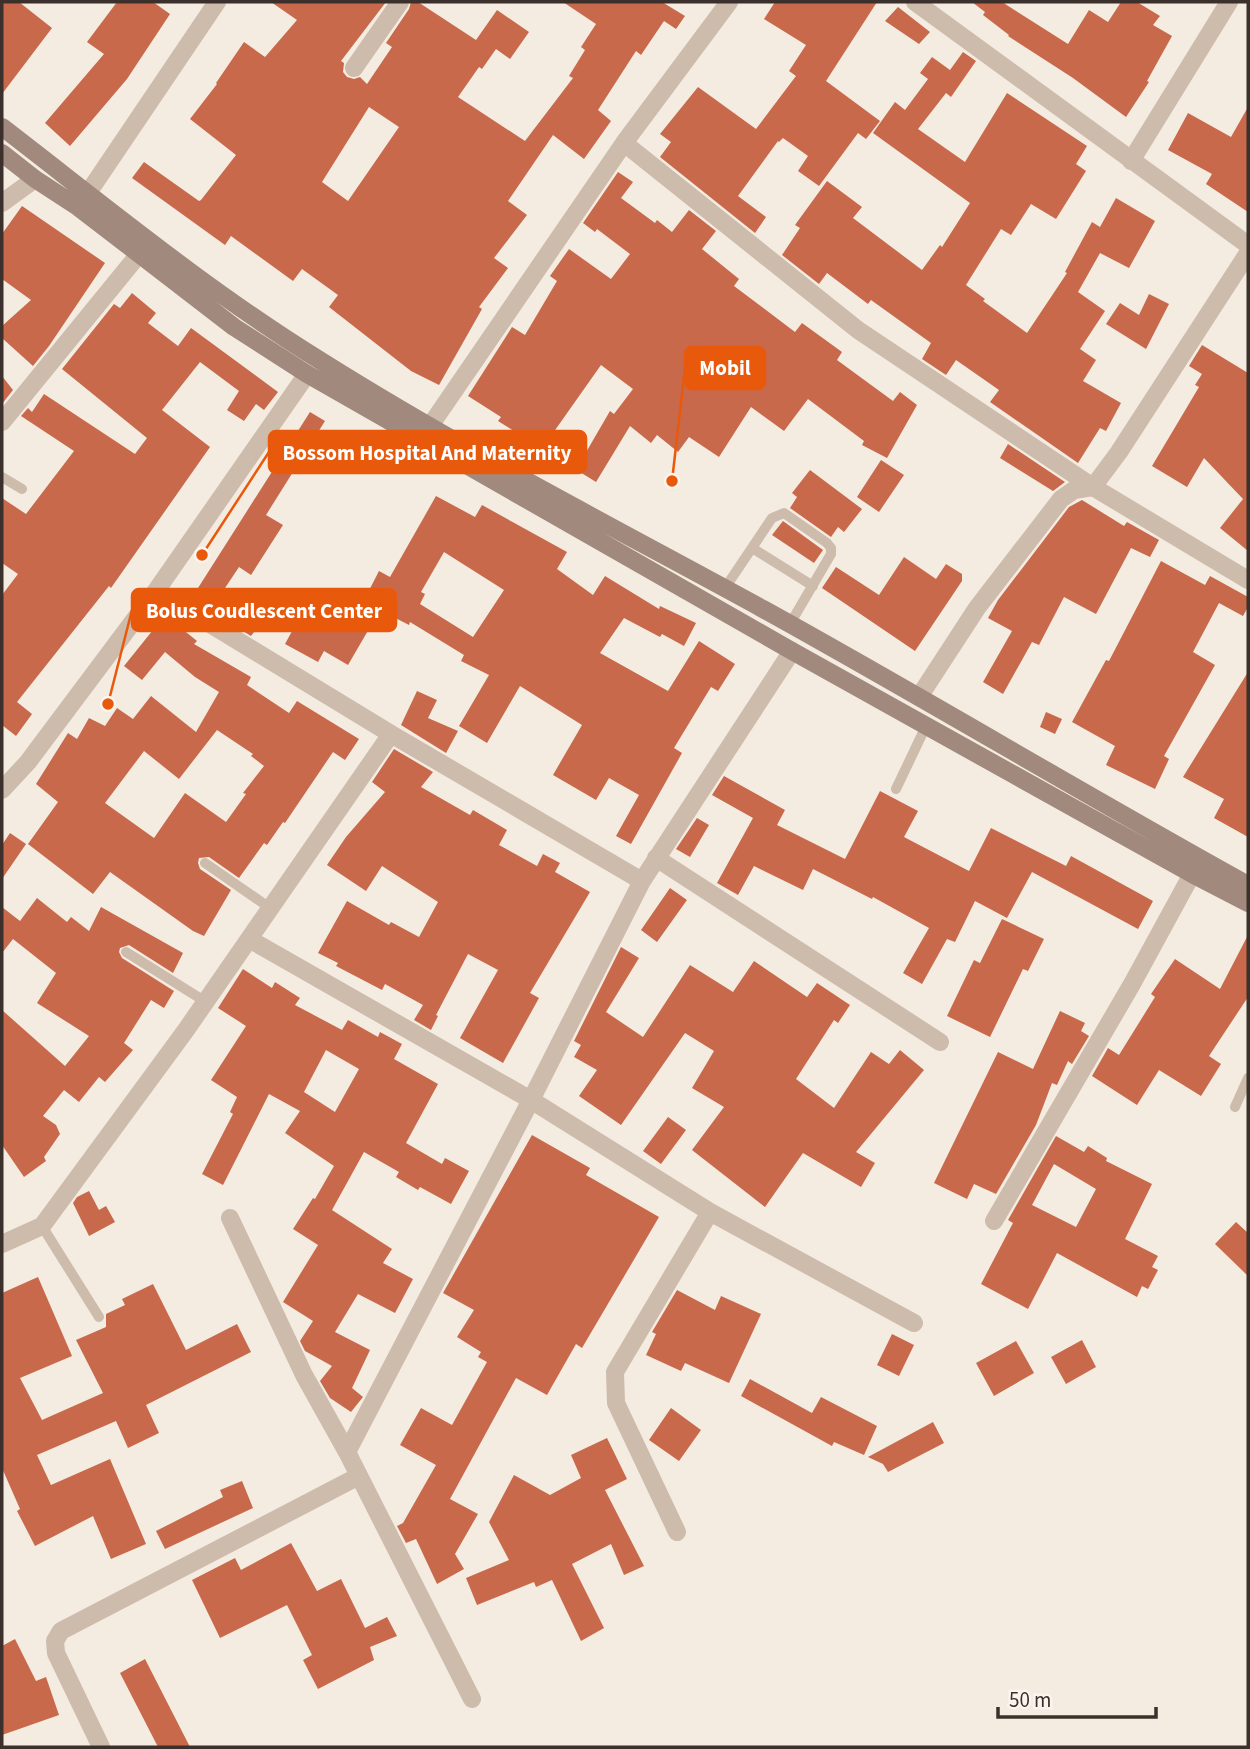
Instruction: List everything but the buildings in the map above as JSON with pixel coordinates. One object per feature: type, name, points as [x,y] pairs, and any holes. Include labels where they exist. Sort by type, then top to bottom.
[{"type":"street","points":[[88,193],[217,2]]},
{"type":"street","points":[[354,68],[400,2]]},
{"type":"street","points":[[430,426],[624,143],[729,2]]},
{"type":"street","points":[[915,2],[1248,245]]},
{"type":"street","points":[[1131,161],[1229,2]]},
{"type":"street","points":[[2,127],[149,241],[319,360],[430,426],[790,624],[1248,885]]},
{"type":"street","points":[[624,143],[858,330],[1093,487],[1248,580]]},
{"type":"street","points":[[2,153],[34,179],[78,207],[234,327],[307,374],[792,651],[1248,903]]},
{"type":"street","points":[[2,203],[34,179]]},
{"type":"street","points":[[919,697],[977,608],[1062,499],[1074,490],[1093,487],[1119,452],[1248,253]]},
{"type":"street","points":[[2,422],[139,254]]},
{"type":"street","points":[[2,790],[28,762],[156,591],[307,374]]},
{"type":"street","points":[[156,591],[391,734],[642,881]]},
{"type":"street","points":[[347,1452],[642,881],[792,651]]},
{"type":"street","points":[[2,1244],[42,1226],[206,1002],[391,734]]},
{"type":"street","points":[[656,858],[940,1042]]},
{"type":"street","points":[[994,1221],[1132,984],[1192,874]]},
{"type":"street","points":[[249,939],[531,1100],[710,1212],[914,1323]]},
{"type":"street","points":[[677,1532],[616,1403],[615,1373],[710,1212]]},
{"type":"street","points":[[230,1218],[304,1375],[347,1452],[472,1699]]},
{"type":"street","points":[[102,1747],[56,1653],[55,1641],[61,1631],[359,1476]]},
{"type":"lane","points":[[2,477],[22,489]]},
{"type":"lane","points":[[725,588],[772,518],[784,513],[831,548],[831,554],[790,624]]},
{"type":"lane","points":[[752,548],[813,586]]},
{"type":"lane","points":[[896,789],[926,726]]},
{"type":"lane","points":[[205,863],[271,908]]},
{"type":"lane","points":[[126,952],[206,1002]]},
{"type":"lane","points":[[1235,1107],[1248,1079]]},
{"type":"lane","points":[[42,1226],[99,1317]]},
{"type":"place","name":"Mobil","points":[[672,481]]},
{"type":"place","name":"Bossom Hospital And Maternity","points":[[202,555]]},
{"type":"place","name":"Bolus Coudlescent Center","points":[[108,704]]}]
